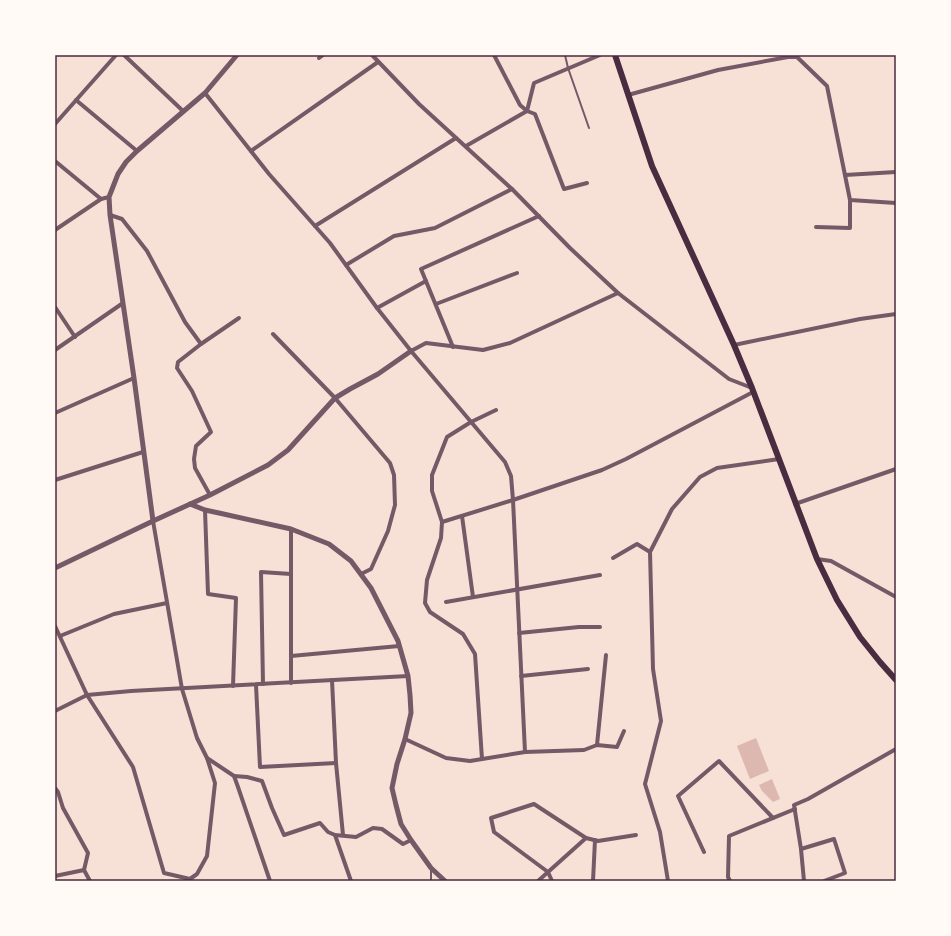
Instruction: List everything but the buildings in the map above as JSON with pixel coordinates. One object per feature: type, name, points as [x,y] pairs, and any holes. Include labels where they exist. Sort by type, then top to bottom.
[{"type":"main road","points":[[615,55],[652,166],[734,345],[817,558],[837,600],[860,637],[896,680]]},
{"type":"street","points":[[55,124],[116,55]]},
{"type":"street","points":[[124,55],[183,111]]},
{"type":"street","points":[[55,626],[87,695],[133,767],[164,874],[190,879],[197,874],[207,856],[215,783],[207,758],[197,738],[182,689],[153,521],[110,215],[109,197],[118,174],[126,162],[205,93],[237,55]]},
{"type":"street","points":[[319,58],[324,55]]},
{"type":"street","points":[[372,55],[418,104],[512,189],[580,258],[618,293],[729,379],[752,390]]},
{"type":"street","points":[[494,55],[520,105],[527,111],[535,114],[564,189],[587,183]]},
{"type":"street","points":[[466,146],[527,111],[534,83],[600,55]]},
{"type":"street","points":[[628,94],[718,70],[788,57],[797,57],[827,86],[850,200],[850,228],[816,227]]},
{"type":"street","points":[[251,151],[378,62]]},
{"type":"street","points":[[205,93],[269,174],[330,243],[410,351],[505,462],[511,476],[525,752]]},
{"type":"street","points":[[76,100],[137,151]]},
{"type":"street","points":[[315,226],[456,138]]},
{"type":"street","points":[[55,161],[101,199]]},
{"type":"street","points":[[845,175],[896,172]]},
{"type":"street","points":[[346,265],[394,236],[435,228],[512,189]]},
{"type":"street","points":[[55,230],[101,199],[109,197]]},
{"type":"street","points":[[850,200],[896,203]]},
{"type":"street","points":[[110,215],[122,219],[147,251],[185,322],[201,344]]},
{"type":"street","points":[[453,346],[421,269],[539,216]]},
{"type":"street","points":[[436,304],[517,273]]},
{"type":"street","points":[[377,308],[426,281]]},
{"type":"street","points":[[55,568],[210,495],[268,465],[288,450],[335,398],[378,374],[410,351],[426,343],[483,350],[510,343],[618,293]]},
{"type":"street","points":[[55,350],[123,303]]},
{"type":"street","points":[[55,307],[75,337]]},
{"type":"street","points":[[734,345],[852,321],[896,314]]},
{"type":"street","points":[[210,495],[195,468],[194,459],[196,446],[211,432],[192,391],[177,368],[178,362],[239,318]]},
{"type":"street","points":[[273,334],[335,398],[390,463],[394,474],[395,505],[388,530],[371,569],[360,574]]},
{"type":"street","points":[[55,413],[134,378]]},
{"type":"street","points":[[442,522],[602,470],[626,459],[752,390]]},
{"type":"street","points":[[482,759],[475,654],[463,634],[430,612],[425,603],[427,580],[442,538],[442,522],[432,491],[432,475],[447,437],[471,422],[496,410]]},
{"type":"street","points":[[55,480],[143,452]]},
{"type":"street","points":[[668,881],[660,832],[645,784],[661,721],[653,669],[650,552],[672,508],[700,477],[717,468],[779,459]]},
{"type":"street","points":[[796,504],[896,469]]},
{"type":"street","points":[[190,504],[204,510],[291,529],[329,544],[351,561],[370,588],[398,641],[408,676],[411,713],[392,788],[396,805],[401,824],[411,840],[430,868],[445,881]]},
{"type":"street","points":[[204,510],[208,594],[236,598],[233,686]]},
{"type":"street","points":[[462,516],[473,597]]},
{"type":"street","points":[[291,529],[291,683]]},
{"type":"street","points":[[613,558],[637,544],[650,552]]},
{"type":"street","points":[[817,558],[831,561],[896,597]]},
{"type":"street","points":[[263,684],[261,572],[291,574]]},
{"type":"street","points":[[446,602],[600,575]]},
{"type":"street","points":[[60,636],[114,614],[167,603]]},
{"type":"street","points":[[519,633],[579,627],[600,627]]},
{"type":"street","points":[[291,656],[399,646]]},
{"type":"street","points":[[597,746],[606,654]]},
{"type":"street","points":[[521,676],[588,669]]},
{"type":"street","points":[[55,711],[87,695],[131,691],[408,676]]},
{"type":"street","points":[[332,680],[336,763],[343,835]]},
{"type":"street","points":[[256,685],[260,767],[336,763]]},
{"type":"street","points":[[405,739],[446,758],[470,761],[525,752],[584,750],[597,746],[617,747],[624,730]]},
{"type":"street","points":[[804,881],[801,849],[794,805],[808,799],[896,749]]},
{"type":"street","points":[[207,758],[234,776],[247,776],[262,781],[284,835],[320,823],[328,832],[335,835],[356,837],[373,828],[382,829],[394,836],[402,844],[411,840]]},
{"type":"street","points":[[704,852],[678,796],[719,761],[773,818]]},
{"type":"street","points":[[234,776],[270,881]]},
{"type":"street","points":[[55,788],[58,792],[63,808],[88,853],[84,870],[90,881]]},
{"type":"street","points":[[552,881],[548,872],[494,832],[491,818],[534,804],[586,838],[598,840],[636,835]]},
{"type":"street","points":[[730,881],[728,877],[729,836],[795,810]]},
{"type":"street","points":[[335,835],[351,881]]},
{"type":"street","points":[[538,881],[586,838]]},
{"type":"street","points":[[801,849],[834,839],[845,872],[824,881]]},
{"type":"street","points":[[593,881],[595,840]]},
{"type":"street","points":[[55,876],[84,870]]},
{"type":"lane","points":[[565,55],[568,68],[589,128]]},
{"type":"lane","points":[[430,868],[431,881]]},
{"type":"shaded area","points":[[756,738],[769,771],[750,779],[737,746]]},
{"type":"shaded area","points":[[772,779],[780,799],[773,802],[762,791],[759,785]]}]
